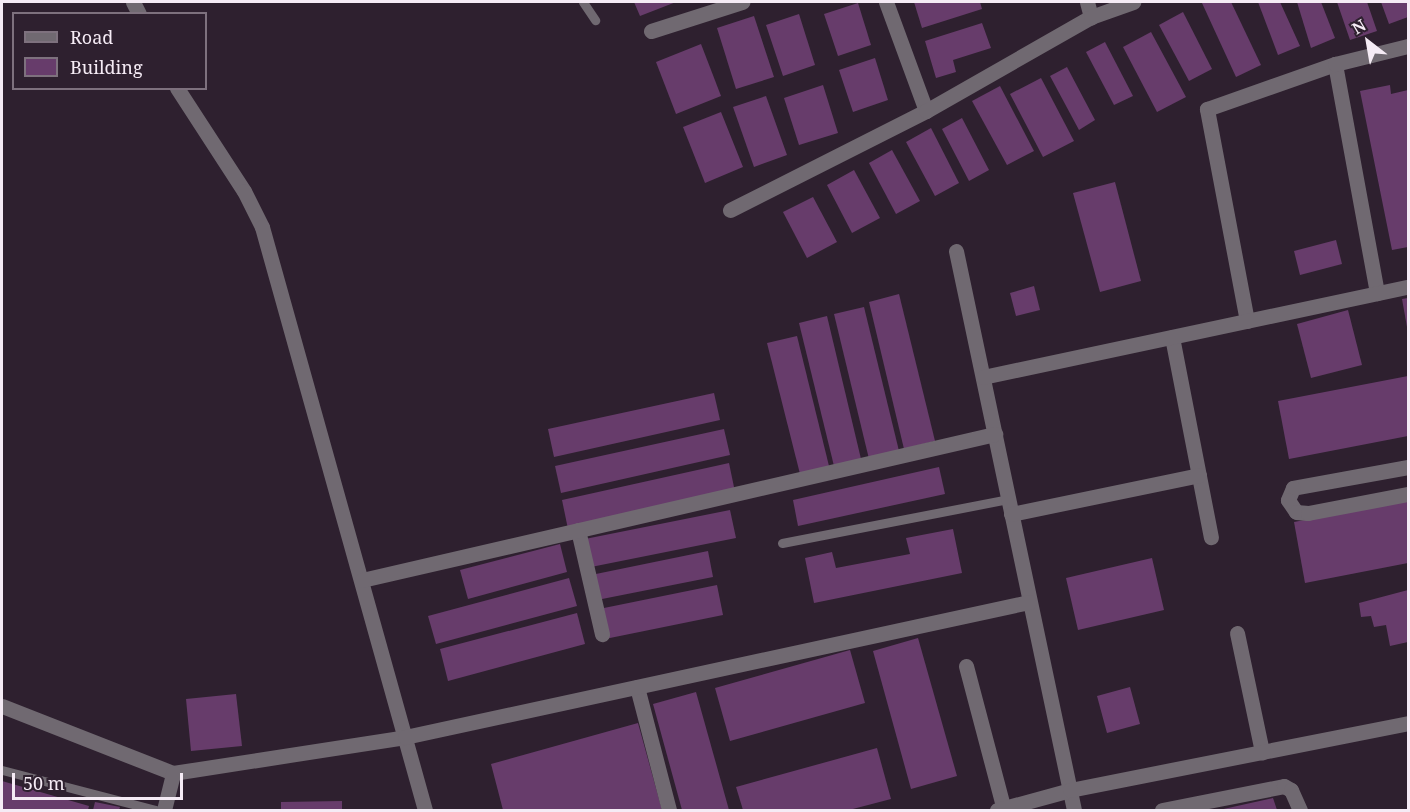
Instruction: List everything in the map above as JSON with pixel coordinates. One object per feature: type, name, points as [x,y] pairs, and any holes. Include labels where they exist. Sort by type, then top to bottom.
[{"type":"street","points":[[651,31],[742,2]]},
{"type":"street","points":[[886,2],[926,111]]},
{"type":"street","points":[[730,210],[926,111],[1089,9],[1133,2]]},
{"type":"street","points":[[1247,321],[1208,109],[1335,64],[1408,46]]},
{"type":"street","points":[[1335,64],[1377,293]]},
{"type":"street","points":[[178,90],[244,191],[262,227],[425,810]]},
{"type":"street","points":[[956,251],[1074,810]]},
{"type":"street","points":[[983,377],[1408,287]]},
{"type":"street","points":[[1172,337],[1211,537]]},
{"type":"street","points":[[362,580],[995,434]]},
{"type":"street","points":[[1408,467],[1293,488],[1288,500],[1296,512],[1308,513],[1408,494]]},
{"type":"street","points":[[1010,507],[1199,475]]},
{"type":"street","points":[[578,530],[602,634]]},
{"type":"street","points":[[2,706],[173,773],[405,736],[1029,602]]},
{"type":"street","points":[[1237,633],[1262,752]]},
{"type":"street","points":[[966,666],[1002,810],[1070,790],[1408,723]]},
{"type":"street","points":[[637,687],[669,810]]},
{"type":"street","points":[[164,810],[173,773]]},
{"type":"street","points":[[1162,810],[1196,807],[1284,786],[1291,790],[1300,810]]},
{"type":"lane","points":[[583,2],[595,20]]},
{"type":"lane","points":[[782,543],[1010,507]]},
{"type":"lane","points":[[2,770],[156,810]]},
{"type":"building","points":[[634,2],[676,2],[640,16]]},
{"type":"building","points":[[914,2],[980,2],[982,9],[922,28]]},
{"type":"building","points":[[1231,2],[1261,65],[1236,77],[1202,3]]},
{"type":"building","points":[[1258,2],[1280,2],[1300,46],[1278,55]]},
{"type":"building","points":[[1297,2],[1321,2],[1335,38],[1311,48]]},
{"type":"building","points":[[1337,2],[1367,2],[1377,31],[1350,40]]},
{"type":"building","points":[[1381,2],[1408,2],[1408,17],[1389,24]]},
{"type":"building","points":[[858,3],[871,45],[838,56],[824,14]]},
{"type":"building","points":[[1183,12],[1212,69],[1189,81],[1159,25]]},
{"type":"building","points":[[799,14],[815,65],[783,76],[766,25]]},
{"type":"building","points":[[754,16],[774,77],[736,89],[717,28]]},
{"type":"building","points":[[982,23],[991,48],[953,60],[956,72],[936,78],[925,41]]},
{"type":"building","points":[[1151,32],[1186,97],[1157,112],[1123,47]]},
{"type":"building","points":[[1105,42],[1133,96],[1114,105],[1086,52]]},
{"type":"building","points":[[701,44],[721,96],[676,114],[656,62]]},
{"type":"building","points":[[875,58],[888,100],[853,112],[839,70]]},
{"type":"building","points":[[1067,67],[1095,120],[1079,130],[1050,76]]},
{"type":"building","points":[[1041,78],[1074,141],[1043,157],[1010,94]]},
{"type":"building","points":[[823,85],[838,133],[799,145],[784,98]]},
{"type":"building","points":[[1390,85],[1391,94],[1408,90],[1408,247],[1392,250],[1360,91]]},
{"type":"building","points":[[1000,86],[1034,151],[1007,165],[972,101]]},
{"type":"building","points":[[766,96],[787,155],[754,167],[733,107]]},
{"type":"building","points":[[721,112],[743,167],[705,183],[683,127]]},
{"type":"building","points":[[962,118],[989,170],[969,181],[942,129]]},
{"type":"building","points":[[931,128],[959,183],[935,196],[906,142]]},
{"type":"building","points":[[892,150],[920,201],[896,214],[869,163]]},
{"type":"building","points":[[854,170],[880,218],[852,233],[827,185]]},
{"type":"building","points":[[1115,182],[1141,281],[1100,292],[1073,193]]},
{"type":"building","points":[[813,197],[837,242],[807,258],[783,212]]},
{"type":"building","points":[[1336,240],[1342,264],[1300,275],[1294,251]]},
{"type":"building","points":[[1034,286],[1040,310],[1016,316],[1010,293]]},
{"type":"building","points":[[899,294],[935,441],[904,449],[869,302]]},
{"type":"building","points":[[1408,298],[1408,327],[1407,327],[1402,299]]},
{"type":"building","points":[[864,307],[899,451],[869,459],[834,314]]},
{"type":"building","points":[[1348,310],[1362,365],[1311,378],[1297,324]]},
{"type":"building","points":[[827,316],[861,459],[834,466],[799,323]]},
{"type":"building","points":[[797,336],[829,466],[800,474],[767,343]]},
{"type":"building","points":[[1408,376],[1408,436],[1289,459],[1278,401]]},
{"type":"building","points":[[714,393],[720,420],[554,457],[548,429]]},
{"type":"building","points":[[724,429],[730,455],[561,493],[555,466]]},
{"type":"building","points":[[729,463],[735,492],[568,529],[562,500]]},
{"type":"building","points":[[939,467],[945,494],[798,526],[793,500]]},
{"type":"building","points":[[1408,500],[1408,563],[1305,583],[1294,522]]},
{"type":"building","points":[[730,510],[736,538],[591,567],[585,539]]},
{"type":"building","points":[[953,529],[962,573],[814,603],[805,558],[832,552],[836,568],[910,554],[906,538]]},
{"type":"building","points":[[560,544],[567,572],[468,599],[460,570]]},
{"type":"building","points":[[708,551],[713,577],[597,600],[591,575]]},
{"type":"building","points":[[1152,558],[1164,610],[1078,630],[1066,578]]},
{"type":"building","points":[[569,578],[577,606],[436,644],[428,616]]},
{"type":"building","points":[[717,585],[723,615],[605,639],[599,609]]},
{"type":"building","points":[[1408,590],[1408,642],[1390,646],[1386,625],[1374,627],[1371,616],[1361,617],[1359,603]]},
{"type":"building","points":[[577,613],[585,644],[448,681],[440,649]]},
{"type":"building","points":[[918,638],[957,776],[911,789],[873,651]]},
{"type":"building","points":[[850,650],[865,703],[730,741],[715,688]]},
{"type":"building","points":[[1130,687],[1140,724],[1107,733],[1097,696]]},
{"type":"building","points":[[696,692],[729,810],[682,810],[653,704]]},
{"type":"building","points":[[236,694],[242,746],[191,751],[186,699]]},
{"type":"building","points":[[638,723],[662,810],[503,810],[491,764]]},
{"type":"building","points":[[877,748],[891,799],[849,810],[743,810],[736,787]]},
{"type":"building","points":[[2,781],[89,806],[88,810],[2,810]]},
{"type":"building","points":[[1273,798],[1277,810],[1219,810]]},
{"type":"building","points":[[342,801],[342,810],[281,810],[281,802]]},
{"type":"building","points":[[95,802],[120,807],[119,810],[93,810]]}]
